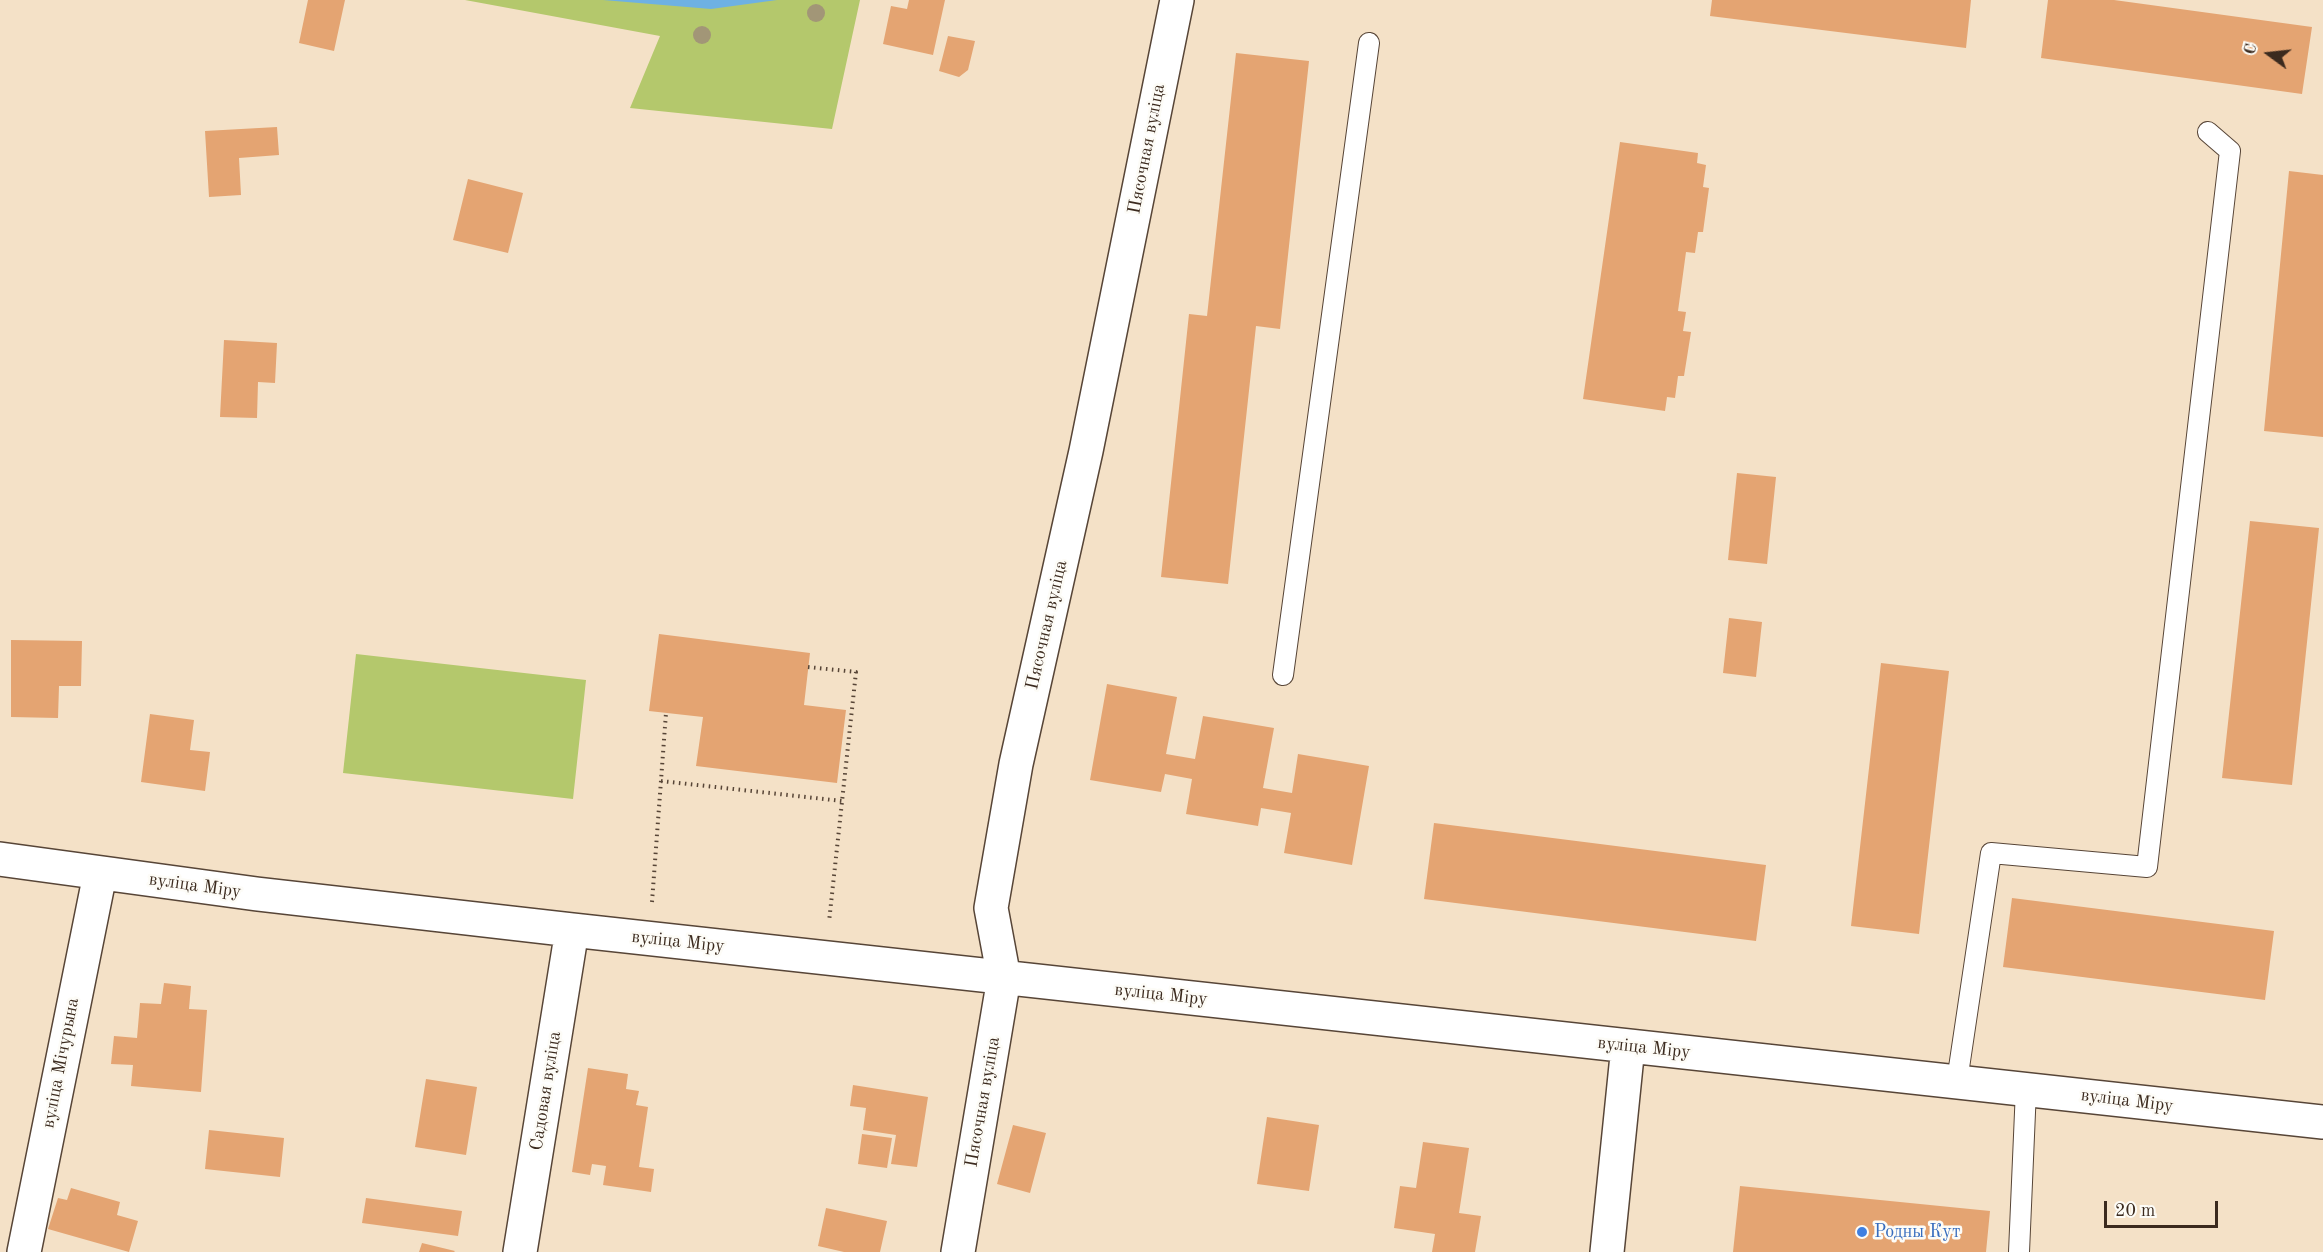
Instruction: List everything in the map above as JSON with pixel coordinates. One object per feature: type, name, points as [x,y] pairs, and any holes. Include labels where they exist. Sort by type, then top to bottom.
[{"type":"street","name":"Пясочная вуліца","points":[[958,1252],[1004,978],[991,908],[1016,764],[1086,451],[1177,0]]},
{"type":"street","name":"вуліца Міру","points":[[0,859],[257,894],[649,939],[2323,1122]]},
{"type":"street","name":"вуліца Мічурына","points":[[24,1252],[100,873]]},
{"type":"street","name":"Садовая вуліца","points":[[520,1252],[572,930]]},
{"type":"street","points":[[1607,1252],[1628,1046]]},
{"type":"lane","points":[[1283,675],[1369,43]]},
{"type":"lane","points":[[1957,1081],[1991,853],[2146,867],[2230,151],[2208,132]]},
{"type":"lane","points":[[2019,1252],[2026,1089]]},
{"type":"path","points":[[808,667],[856,672],[825,958]]},
{"type":"path","points":[[649,939],[666,713]]},
{"type":"path","points":[[845,721],[851,722]]},
{"type":"path","points":[[661,781],[842,801]]},
{"type":"green space","points":[[465,0],[860,0],[832,129],[630,108],[660,36]]},
{"type":"green space","points":[[356,654],[586,680],[573,799],[343,773]]},
{"type":"water","points":[[603,0],[777,0],[711,9]]},
{"type":"building","points":[[308,0],[345,0],[334,51],[299,43]]},
{"type":"building","points":[[909,0],[945,0],[933,55],[883,44],[891,6],[907,9]]},
{"type":"building","points":[[1712,0],[1971,0],[1966,48],[1710,16]]},
{"type":"building","points":[[2048,0],[2114,0],[2312,27],[2302,94],[2041,58]]},
{"type":"building","points":[[948,36],[975,41],[968,70],[959,77],[939,71]]},
{"type":"building","points":[[1236,53],[1309,61],[1280,329],[1256,326],[1228,584],[1161,577],[1189,314],[1207,316]]},
{"type":"building","points":[[277,127],[279,155],[239,158],[241,195],[209,197],[205,131]]},
{"type":"building","points":[[1620,142],[1698,153],[1697,163],[1706,165],[1703,187],[1709,188],[1703,232],[1698,232],[1695,253],[1686,252],[1678,311],[1686,312],[1683,331],[1691,332],[1684,376],[1678,376],[1675,398],[1667,397],[1665,411],[1583,399]]},
{"type":"building","points":[[2289,171],[2323,175],[2323,437],[2264,431]]},
{"type":"building","points":[[468,179],[523,193],[508,253],[453,240]]},
{"type":"building","points":[[224,340],[277,343],[275,383],[258,382],[257,418],[220,417]]},
{"type":"building","points":[[1737,473],[1776,477],[1767,564],[1728,560]]},
{"type":"building","points":[[2250,521],[2319,528],[2292,785],[2222,778]]},
{"type":"building","points":[[1729,618],[1762,622],[1756,677],[1723,673]]},
{"type":"building","points":[[659,634],[810,653],[804,705],[846,710],[837,783],[696,766],[703,717],[649,711]]},
{"type":"building","points":[[11,640],[82,641],[81,686],[59,686],[58,718],[11,717]]},
{"type":"building","points":[[1881,663],[1949,671],[1919,934],[1851,926]]},
{"type":"building","points":[[1107,684],[1177,697],[1166,754],[1195,759],[1203,716],[1274,728],[1263,788],[1292,793],[1298,754],[1369,766],[1352,865],[1284,853],[1291,813],[1261,808],[1258,826],[1186,814],[1192,779],[1165,774],[1161,792],[1090,780]]},
{"type":"building","points":[[150,714],[194,720],[190,750],[210,752],[205,791],[141,782]]},
{"type":"building","points":[[1434,823],[1766,865],[1756,941],[1424,899]]},
{"type":"building","points":[[2012,898],[2274,931],[2265,1000],[2003,967]]},
{"type":"building","points":[[164,983],[191,986],[189,1009],[207,1010],[201,1092],[131,1086],[133,1065],[111,1064],[114,1036],[137,1038],[140,1003],[161,1004]]},
{"type":"building","points":[[588,1068],[628,1074],[626,1089],[639,1091],[636,1105],[648,1107],[639,1167],[654,1169],[651,1192],[603,1185],[606,1166],[592,1164],[590,1175],[572,1172]]},
{"type":"building","points":[[426,1079],[477,1087],[466,1155],[415,1147]]},
{"type":"building","points":[[853,1085],[928,1097],[917,1167],[891,1164],[896,1135],[863,1130],[866,1108],[850,1106]]},
{"type":"building","points":[[1267,1117],[1319,1125],[1309,1191],[1257,1184]]},
{"type":"building","points":[[1013,1125],[1046,1133],[1030,1193],[997,1184]]},
{"type":"building","points":[[209,1130],[284,1138],[280,1177],[205,1169]]},
{"type":"building","points":[[862,1134],[892,1138],[887,1168],[858,1164]]},
{"type":"building","points":[[1423,1142],[1469,1148],[1459,1213],[1481,1216],[1475,1252],[1432,1252],[1435,1234],[1394,1228],[1400,1186],[1416,1188]]},
{"type":"building","name":"Родны Кут","points":[[1740,1186],[1990,1211],[1986,1252],[1733,1252]]},
{"type":"building","points":[[71,1188],[120,1202],[117,1215],[138,1221],[129,1252],[48,1229],[58,1198],[67,1200]]},
{"type":"building","points":[[366,1198],[462,1211],[458,1236],[362,1223]]},
{"type":"building","points":[[826,1208],[887,1221],[880,1252],[844,1252],[818,1246]]},
{"type":"building","points":[[422,1243],[455,1251],[419,1252]]},
{"type":"place","name":"Родны Кут","points":[[1862,1232]]}]
